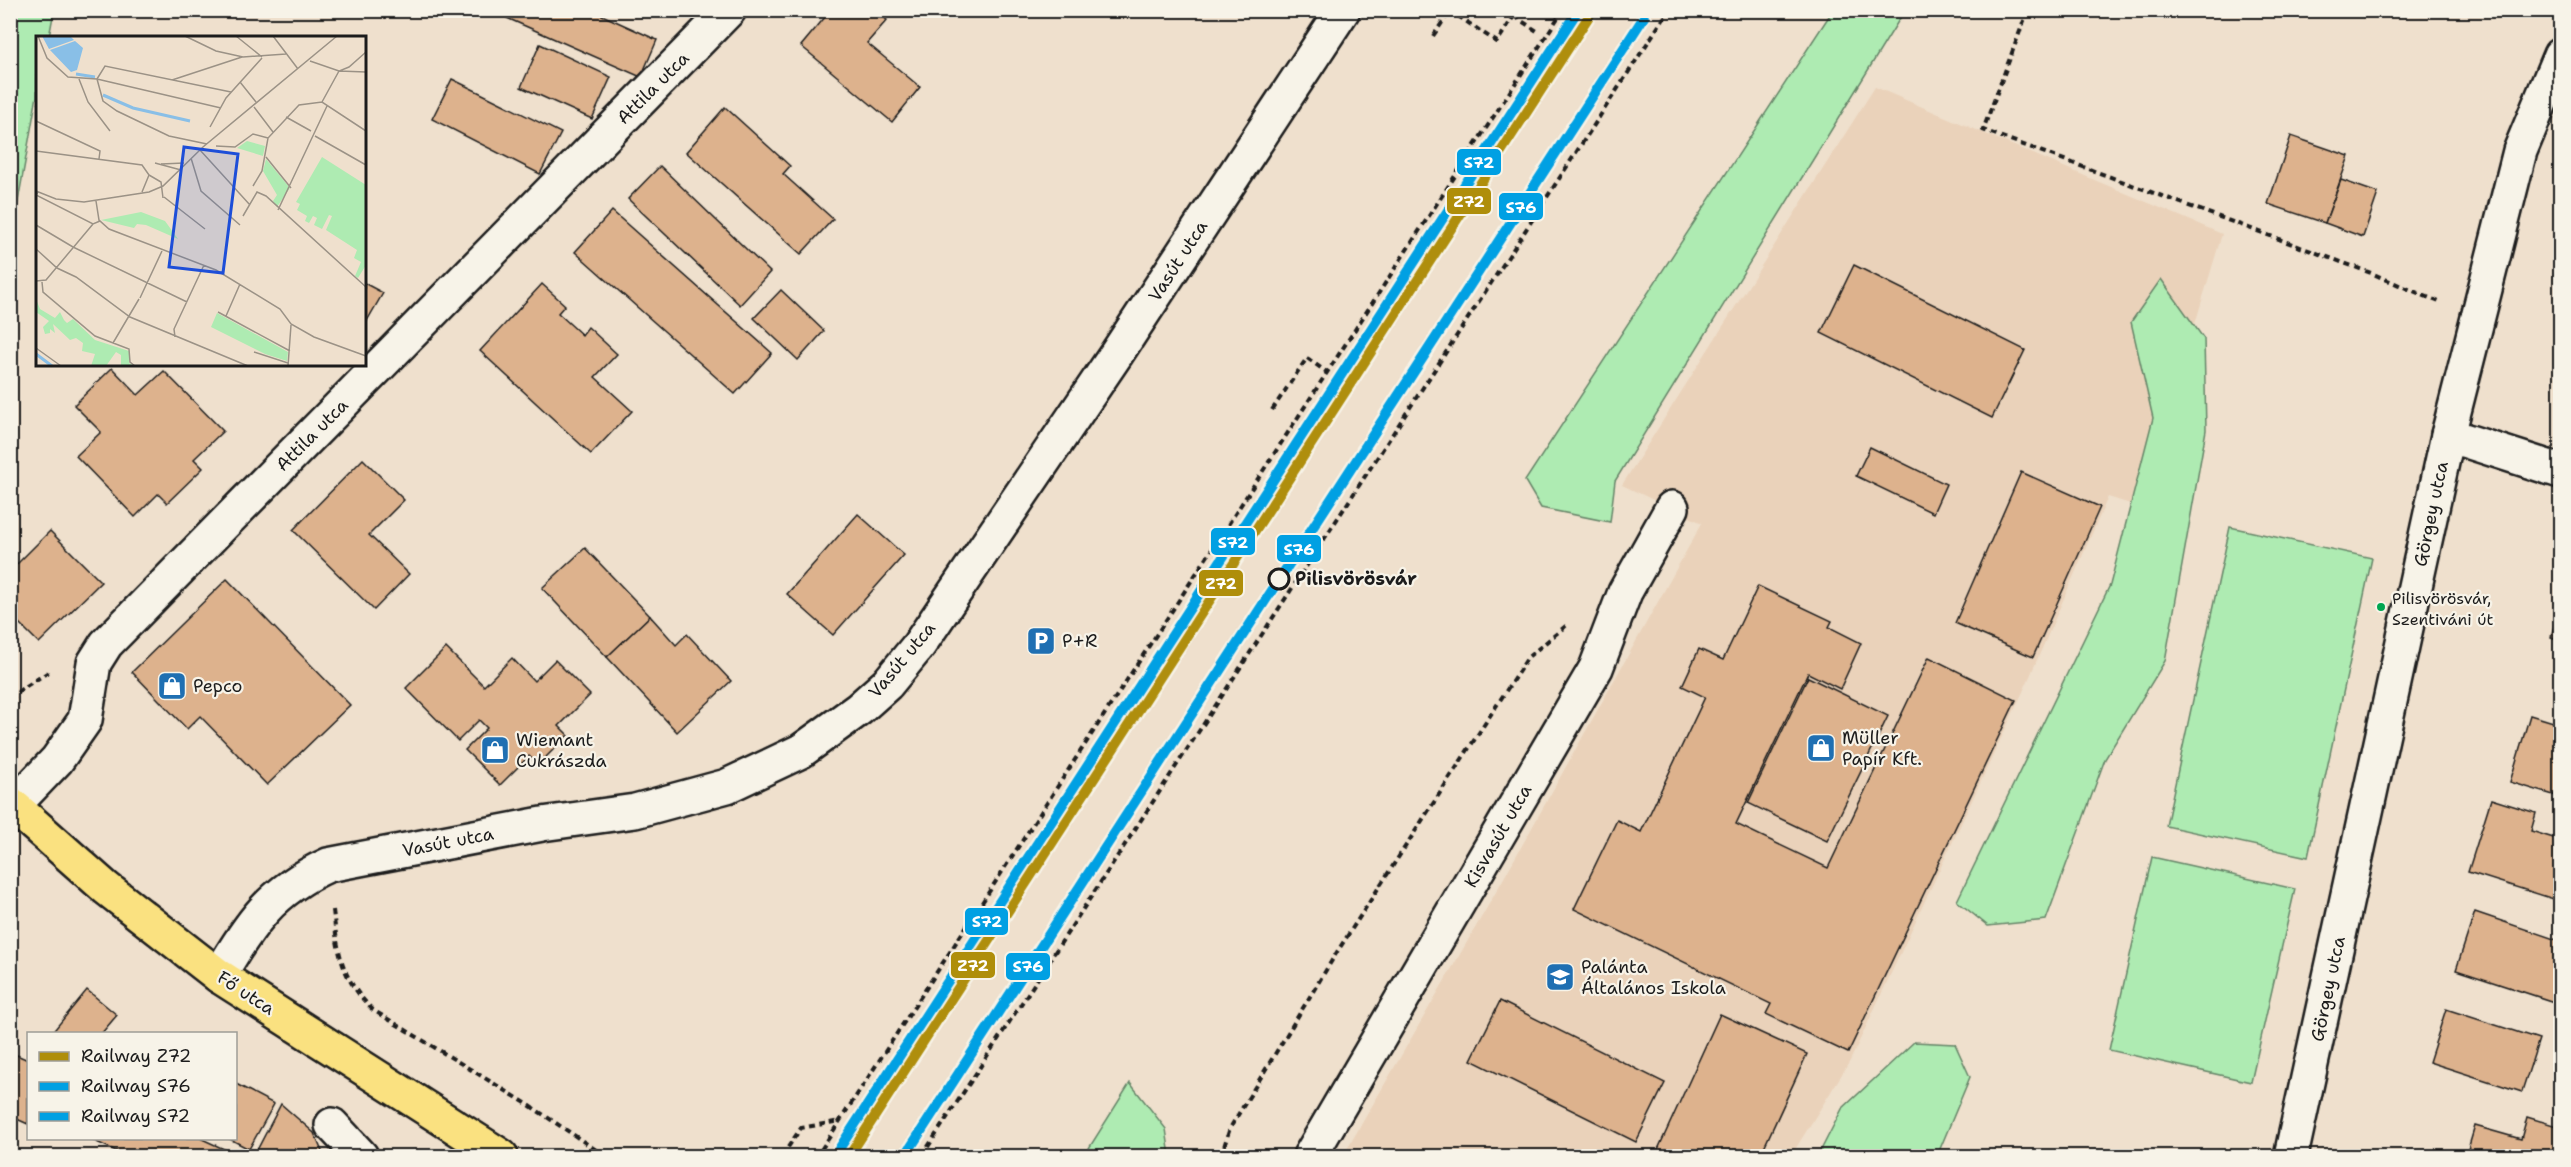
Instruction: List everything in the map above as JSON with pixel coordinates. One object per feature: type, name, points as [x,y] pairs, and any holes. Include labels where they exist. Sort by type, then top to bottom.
[{"type":"main road","name":"Fő utca","points":[[12,805],[106,888],[219,976],[495,1155]]},
{"type":"street","name":"Vasút utca","points":[[219,976],[243,935],[273,900],[303,876],[328,864],[542,824],[635,811],[727,786],[801,751],[859,710],[887,684],[926,636],[1117,353],[1343,10]]},
{"type":"street","name":"Attila utca","points":[[12,805],[57,760],[86,720],[94,663],[106,644],[725,12]]},
{"type":"street","name":"Görgey utca","points":[[2291,1156],[2448,435],[2520,151],[2560,55]]},
{"type":"street","points":[[2448,435],[2560,471]]},
{"type":"street","name":"Kisvasút utca","points":[[1310,1156],[1596,668],[1625,592],[1672,508]]},
{"type":"street","points":[[332,1125],[361,1156]]},
{"type":"path","points":[[1433,36],[1450,11],[1497,42],[1518,10]]},
{"type":"path","points":[[807,1156],[812,1149],[819,1154],[1563,10]]},
{"type":"path","points":[[922,1156],[1669,10]]},
{"type":"path","points":[[2028,10],[1983,130],[2371,273],[2424,296]]},
{"type":"path","points":[[1514,16],[1537,31]]},
{"type":"path","points":[[1272,410],[1307,358],[1328,373]]},
{"type":"path","points":[[1221,1156],[1230,1128],[1336,952],[1528,657],[1568,625]]},
{"type":"path","points":[[328,864],[337,950],[344,973],[357,994],[373,1010],[529,1105],[605,1156]]},
{"type":"path","points":[[782,1156],[801,1128],[840,1121]]},
{"type":"shaded area","points":[[1875,87],[2222,234],[2140,507],[2108,497],[2027,683],[1850,1061],[1791,1156],[1343,1156],[1496,892],[1702,523],[1622,485]]},
{"type":"green space","points":[[11,10],[54,11],[49,36],[36,36],[36,102],[11,240]]},
{"type":"green space","points":[[1833,10],[1894,11],[1902,15],[1615,481],[1610,522],[1541,508],[1525,481]]},
{"type":"green space","points":[[2161,279],[2204,339],[2206,430],[2165,661],[2105,759],[2046,920],[1988,926],[1957,901],[2110,585],[2153,418],[2131,322]]},
{"type":"green space","points":[[2230,527],[2372,558],[2308,857],[2166,826]]},
{"type":"green space","points":[[2152,857],[2295,889],[2251,1082],[2109,1050]]},
{"type":"green space","points":[[1914,1042],[1955,1044],[1970,1077],[1937,1156],[1818,1156],[1842,1109]]},
{"type":"green space","points":[[1130,1083],[1166,1129],[1170,1156],[1084,1156]]},
{"type":"building","points":[[510,10],[591,10],[657,40],[641,77],[507,18]]},
{"type":"building","points":[[831,10],[875,10],[887,20],[867,43],[920,87],[892,122],[801,46]]},
{"type":"building","points":[[540,44],[611,77],[592,119],[521,87]]},
{"type":"building","points":[[452,79],[561,133],[540,174],[432,119]]},
{"type":"building","points":[[725,107],[790,166],[783,174],[833,219],[801,254],[686,152]]},
{"type":"building","points":[[2291,136],[2349,156],[2325,223],[2268,204]]},
{"type":"building","points":[[660,166],[770,272],[740,305],[628,199]]},
{"type":"building","points":[[2341,180],[2378,193],[2363,237],[2325,223]]},
{"type":"building","points":[[612,211],[772,353],[735,394],[575,252]]},
{"type":"building","points":[[1854,265],[2025,350],[1992,418],[1821,333]]},
{"type":"building","points":[[366,284],[383,293],[366,323]]},
{"type":"building","points":[[542,284],[565,305],[558,313],[582,335],[588,327],[617,354],[595,377],[632,411],[591,454],[480,351]]},
{"type":"building","points":[[781,290],[824,331],[798,360],[754,318]]},
{"type":"building","points":[[112,368],[138,395],[164,371],[223,431],[194,459],[203,468],[167,503],[158,494],[135,517],[76,456],[101,432],[74,405]]},
{"type":"building","points":[[1870,447],[1946,484],[1933,513],[1856,476]]},
{"type":"building","points":[[363,459],[404,500],[369,535],[409,574],[374,610],[293,530]]},
{"type":"building","points":[[2021,472],[2100,507],[2033,657],[1955,623]]},
{"type":"building","points":[[858,514],[904,555],[833,635],[787,594]]},
{"type":"building","points":[[50,531],[101,582],[39,643],[10,614],[10,571]]},
{"type":"building","points":[[585,548],[650,616],[607,657],[542,588]]},
{"type":"building","points":[[227,579],[350,705],[267,785],[200,716],[187,729],[132,672]]},
{"type":"building","points":[[1758,586],[1832,621],[1829,627],[1861,643],[1840,689],[1808,673],[1736,824],[1828,868],[1929,657],[2016,700],[1848,1053],[1766,1014],[1771,1004],[1574,909],[1617,820],[1641,832],[1705,697],[1682,686],[1699,649],[1723,660]]},
{"type":"building","points":[[2560,604],[2560,640],[2551,637]]},
{"type":"building","points":[[650,616],[676,645],[687,634],[731,681],[677,732],[607,657]]},
{"type":"building","points":[[446,648],[484,686],[512,658],[534,681],[555,660],[590,695],[559,726],[568,735],[538,765],[529,756],[500,785],[465,750],[487,728],[479,720],[458,741],[406,688]]},
{"type":"building","points":[[1808,677],[1888,716],[1827,841],[1748,803]]},
{"type":"building","points":[[2530,715],[2560,724],[2560,797],[2510,782]]},
{"type":"building","points":[[2491,799],[2536,813],[2531,831],[2560,840],[2560,901],[2468,872]]},
{"type":"building","points":[[2475,912],[2560,941],[2560,994],[2557,1003],[2456,970]]},
{"type":"building","points":[[87,990],[117,1015],[103,1032],[53,1032]]},
{"type":"building","points":[[1500,1001],[1665,1083],[1636,1142],[1471,1060]]},
{"type":"building","points":[[2446,1009],[2539,1039],[2522,1092],[2429,1062]]},
{"type":"building","points":[[1720,1014],[1807,1054],[1760,1156],[1655,1156]]},
{"type":"building","points":[[10,1052],[27,1060],[27,1124],[10,1116]]},
{"type":"building","points":[[237,1085],[274,1104],[249,1149],[232,1140],[237,1140]]},
{"type":"building","points":[[281,1104],[314,1133],[324,1156],[254,1156]]},
{"type":"building","points":[[2527,1117],[2560,1127],[2560,1156],[2466,1156],[2475,1126],[2521,1139]]},
{"type":"building","points":[[92,1140],[204,1140],[239,1156],[127,1156]]},
{"type":"building","points":[[15,1150],[30,1156],[12,1156]]},
{"type":"rail line","name":"S72","points":[[839,1149],[1578,10]]},
{"type":"rail line","name":"Z72","points":[[849,1156],[1593,10]]},
{"type":"rail line","name":"S76","points":[[905,1156],[1644,17]]},
{"type":"place","name":"Pilisvörösvár","points":[[1279,579]]},
{"type":"place","name":"Pilisvörösvár, Szentiváni út","points":[[2381,607]]},
{"type":"place","name":"P+R","points":[[1041,641]]},
{"type":"place","name":"Pepco","points":[[172,686]]},
{"type":"place","name":"Müller Papír Kft.","points":[[1821,748]]},
{"type":"place","name":"Wiemant Cukrászda","points":[[495,750]]},
{"type":"place","name":"Palánta Általános Iskola","points":[[1560,977]]}]
